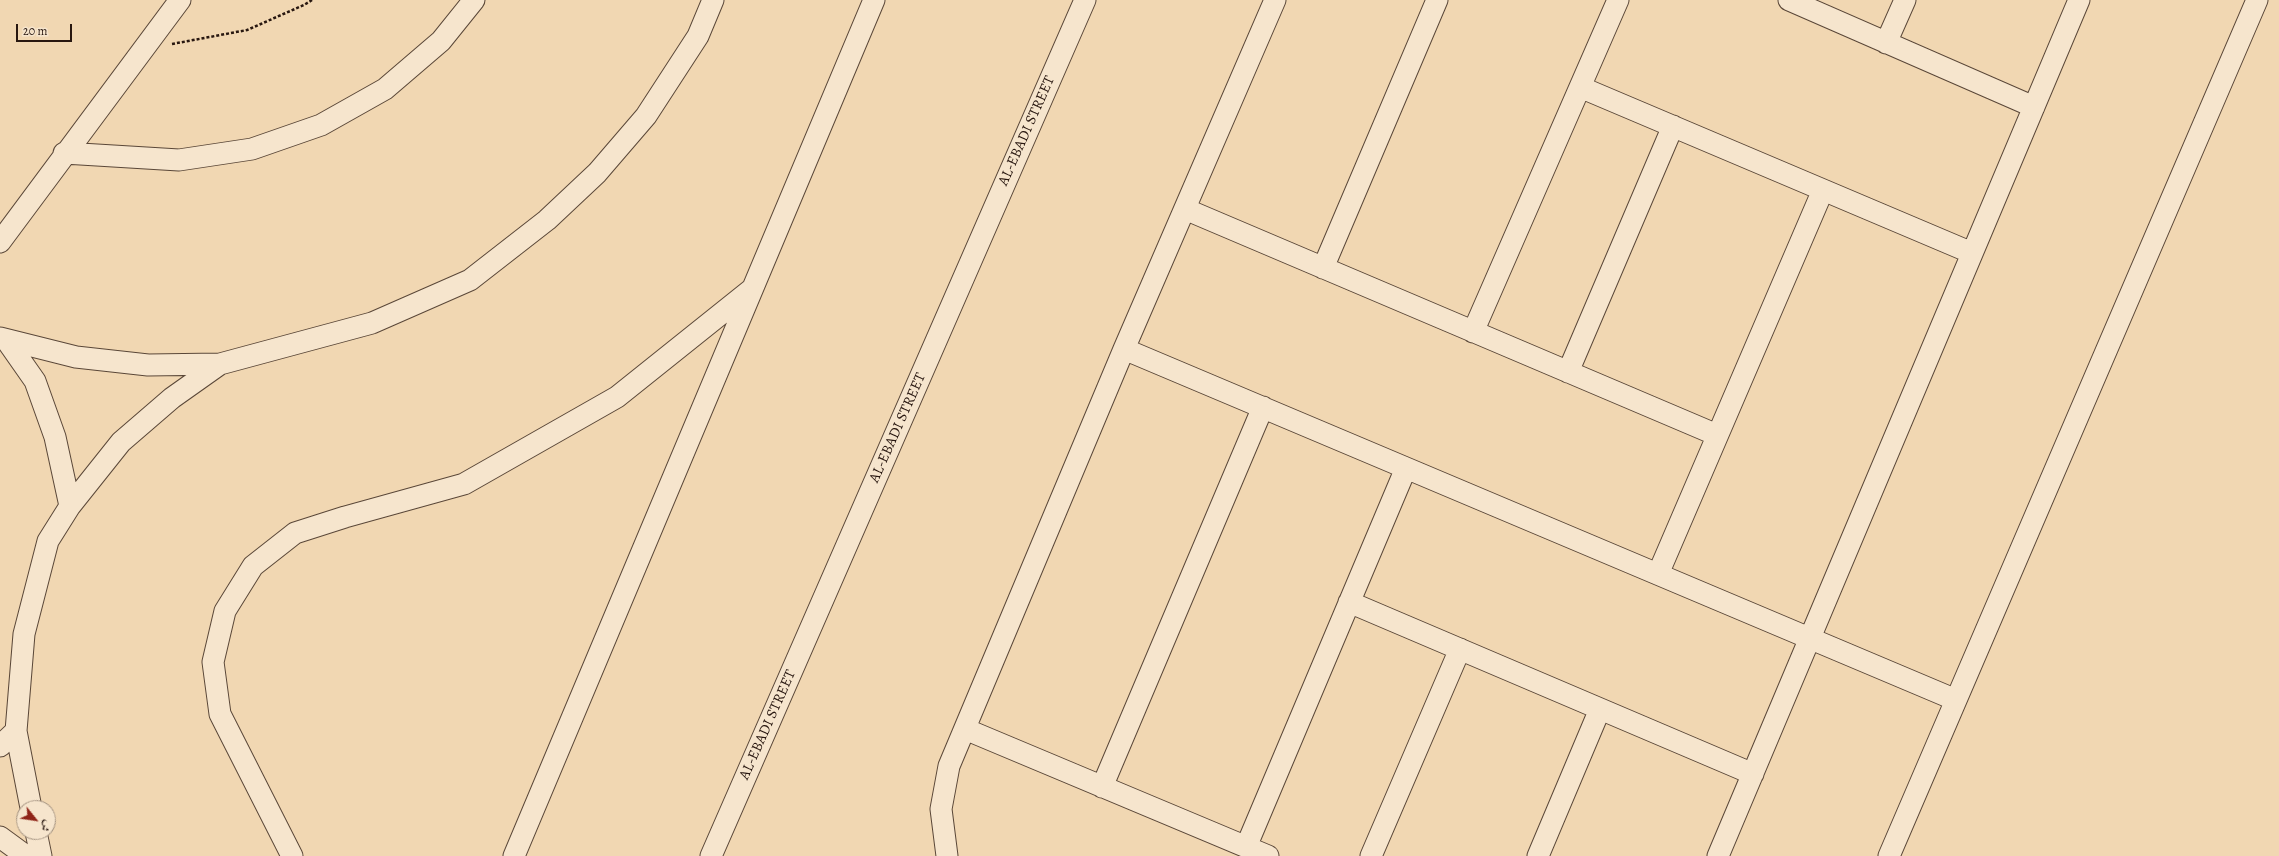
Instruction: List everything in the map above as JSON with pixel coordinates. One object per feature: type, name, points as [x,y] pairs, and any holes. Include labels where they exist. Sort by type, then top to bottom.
[{"type":"street","points":[[0,242],[64,153],[180,0]]},
{"type":"street","points":[[64,153],[179,160],[252,149],[321,125],[385,89],[441,41],[474,0]]},
{"type":"street","points":[[3,340],[76,357],[148,365],[220,364],[372,322],[470,280],[547,220],[597,173],[646,116],[698,36],[713,0]]},
{"type":"street","points":[[514,856],[755,287],[874,0]]},
{"type":"street","name":"AL-EBADI STREET","points":[[711,856],[1084,0]]},
{"type":"street","points":[[947,856],[941,809],[949,766],[1124,349],[1275,0]]},
{"type":"street","points":[[1323,268],[1436,0]]},
{"type":"street","points":[[1473,332],[1618,0]]},
{"type":"street","points":[[1789,0],[2034,107]]},
{"type":"street","points":[[1886,43],[1905,0]]},
{"type":"street","points":[[1718,856],[2079,0]]},
{"type":"street","points":[[1889,856],[2258,0]]},
{"type":"street","points":[[1580,87],[1972,254]]},
{"type":"street","points":[[1568,372],[1673,126]]},
{"type":"street","points":[[1658,574],[1823,190]]},
{"type":"street","points":[[1185,209],[1718,435]]},
{"type":"street","points":[[292,856],[220,714],[214,662],[225,611],[253,566],[295,533],[345,516],[464,484],[617,397],[755,287]]},
{"type":"street","points":[[3,340],[36,380],[55,437],[70,506]]},
{"type":"street","points":[[1124,349],[1956,700]]},
{"type":"street","points":[[29,800],[16,731],[24,634],[48,541],[70,506],[121,442],[172,398],[220,364]]},
{"type":"street","points":[[1102,787],[1263,407]]},
{"type":"street","points":[[1246,847],[1406,468]]},
{"type":"street","points":[[1350,602],[1753,774]]},
{"type":"street","points":[[1370,856],[1460,649]]},
{"type":"street","points":[[1538,856],[1600,709]]},
{"type":"street","points":[[964,729],[1268,856]]},
{"type":"street","points":[[0,746],[16,731]]},
{"type":"street","points":[[0,837],[26,856]]},
{"type":"street","points":[[38,840],[41,856]]},
{"type":"path","points":[[142,50],[247,30],[312,0]]}]
